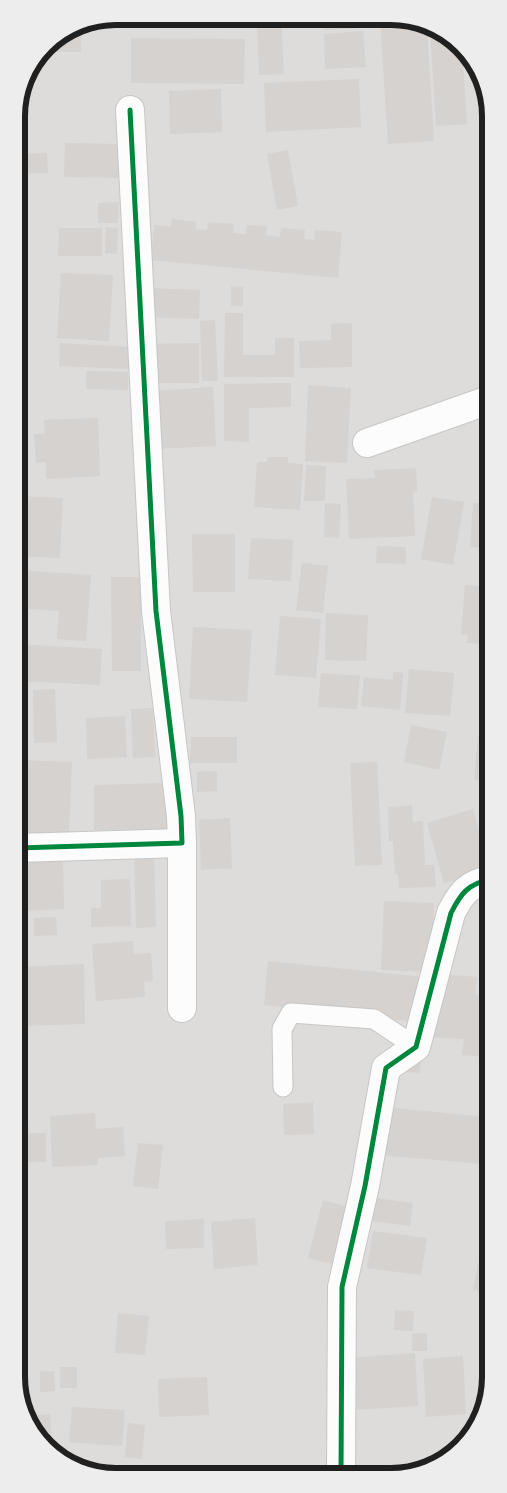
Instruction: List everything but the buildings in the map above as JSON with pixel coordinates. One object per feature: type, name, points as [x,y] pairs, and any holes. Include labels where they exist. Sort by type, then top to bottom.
[{"type":"street","points":[[130,110],[156,612],[181,816],[182,1008]]},
{"type":"street","points":[[368,443],[482,402]]},
{"type":"street","points":[[25,848],[182,843]]},
{"type":"street","points":[[341,1468],[342,1287],[365,1186],[386,1068],[416,1047],[451,913],[460,896],[482,881]]},
{"type":"lane","points":[[284,1087],[282,1029],[291,1013],[374,1019],[416,1047]]},
{"type":"shaded area","points":[[104,26],[403,26],[431,34],[455,52],[473,76],[480,99],[482,116],[482,1383],[473,1417],[459,1437],[436,1456],[414,1465],[391,1468],[116,1468],[93,1465],[71,1456],[48,1437],[34,1417],[27,1394],[25,1377],[25,110],[34,76],[48,56],[76,34]]},
{"type":"cycle path","points":[[25,848],[182,843],[181,816],[156,611],[130,110]]},
{"type":"cycle path","points":[[341,1468],[342,1287],[365,1186],[386,1068],[416,1047],[451,913],[461,895],[470,887],[482,882]]}]
